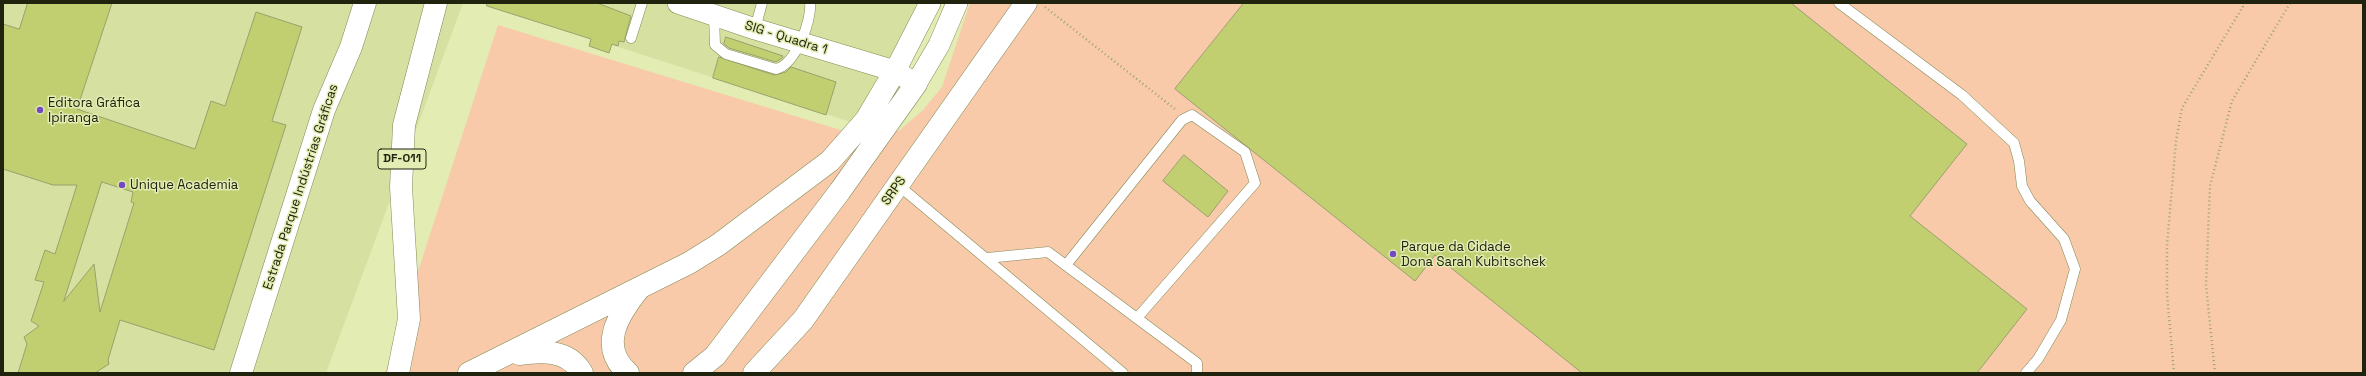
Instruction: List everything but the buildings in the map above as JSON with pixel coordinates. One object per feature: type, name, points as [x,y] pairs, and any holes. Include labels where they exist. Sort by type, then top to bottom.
[{"type":"main road","name":"Estrada Parque Indústrias Gráficas","points":[[241,373],[324,110],[351,46],[364,3]]},
{"type":"main road","name":"DF-011","points":[[398,373],[409,319],[401,187],[404,125],[436,3]]},
{"type":"main road","name":"SRPS","points":[[754,373],[803,320],[1026,3]]},
{"type":"main road","points":[[469,373],[640,288],[718,245],[830,161],[866,120],[895,71]]},
{"type":"main road","points":[[694,373],[715,356],[840,191],[916,84]]},
{"type":"main road","points":[[628,373],[620,366],[614,352],[613,338],[616,322],[623,309],[640,288]]},
{"type":"main road","points":[[504,356],[546,351],[568,359],[582,373]]},
{"type":"main road","points":[[683,373],[715,356]]},
{"type":"street","name":"SIG - Quadra 1","points":[[678,3],[755,30],[895,71],[916,84]]},
{"type":"street","points":[[895,71],[930,3]]},
{"type":"street","points":[[916,84],[939,45],[957,3]]},
{"type":"lane","points":[[631,38],[642,3]]},
{"type":"lane","points":[[755,30],[762,3]]},
{"type":"lane","points":[[714,15],[715,44],[726,54],[776,69],[782,68],[791,60],[800,43],[810,3]]},
{"type":"lane","points":[[1839,3],[1962,94],[2014,143],[2019,161],[2022,186],[2030,201],[2064,239],[2075,270],[2061,320],[2038,359],[2026,373]]},
{"type":"lane","points":[[1066,265],[1182,120],[1192,115],[1246,152],[1255,183],[1137,318]]},
{"type":"lane","points":[[898,185],[1123,373]]},
{"type":"lane","points":[[987,258],[1048,252],[1197,364],[1197,373]]},
{"type":"path","points":[[1040,3],[1186,118]]},
{"type":"path","points":[[2174,373],[2167,294],[2167,245],[2176,140],[2182,108],[2245,3]]},
{"type":"path","points":[[2215,373],[2206,284],[2210,186],[2232,101],[2290,3]]},
{"type":"shaded area","points":[[3,3],[463,3],[326,373],[3,373]]},
{"type":"shaded area","points":[[482,3],[927,3],[885,133]]},
{"type":"shaded area","name":"Parque da Cidade Dona Sarah Kubitschek","points":[[970,3],[2363,3],[2363,373],[385,373],[498,25],[847,132],[886,134],[900,130],[923,110],[942,87]]},
{"type":"place","name":"Editora Gráfica Ipiranga","points":[[40,110]]},
{"type":"place","name":"Unique Academia","points":[[122,185]]},
{"type":"place","name":"Parque da Cidade Dona Sarah Kubitschek","points":[[1393,254]]}]
